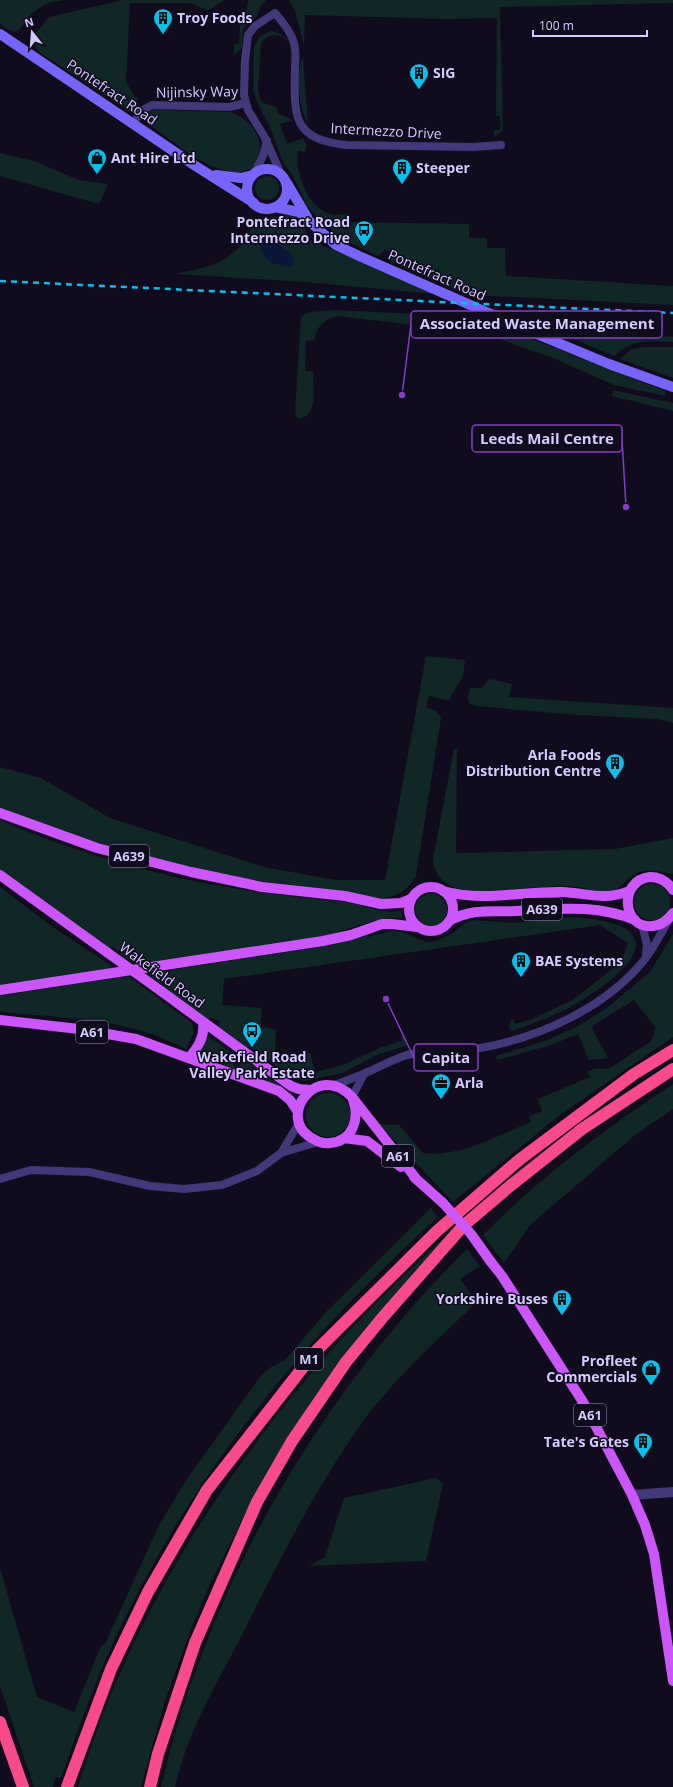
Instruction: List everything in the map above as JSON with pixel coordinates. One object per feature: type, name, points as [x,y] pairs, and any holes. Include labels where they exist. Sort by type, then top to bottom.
[{"type":"highway","name":"M1","points":[[67,1787],[71,1771],[111,1668],[160,1572],[207,1490],[315,1352],[437,1231],[518,1160],[634,1074],[673,1050]]},
{"type":"highway","name":"M1","points":[[150,1787],[158,1754],[195,1643],[257,1502],[292,1441],[346,1362],[383,1317],[463,1226],[582,1128],[673,1068]]},
{"type":"highway","points":[[0,1722],[23,1787]]},
{"type":"main road","name":"Pontefract Road","points":[[0,34],[254,203]]},
{"type":"main road","points":[[264,169],[270,169],[283,176],[287,192],[280,204],[274,207],[265,208],[254,203],[248,192],[250,180],[253,175],[264,169]]},
{"type":"main road","name":"Pontefract Road","points":[[208,173],[227,178],[241,178],[253,175]]},
{"type":"main road","name":"Pontefract Road","points":[[283,176],[308,219]]},
{"type":"main road","name":"Pontefract Road","points":[[274,207],[292,210],[308,219],[336,245],[360,256],[527,330],[609,364],[673,387]]},
{"type":"main road","name":"A639","points":[[0,813],[97,848],[191,872],[262,887],[346,896],[381,904],[401,903],[411,899]]},
{"type":"main road","name":"Wakefield Road","points":[[0,875],[291,1086],[299,1089],[311,1090],[322,1085],[334,1085]]},
{"type":"main road","points":[[672,915],[659,925],[650,926],[638,922],[629,911],[627,901],[629,891],[633,885],[646,878],[673,879]]},
{"type":"main road","points":[[660,879],[666,882],[673,890]]},
{"type":"main road","points":[[0,990],[323,941],[351,935],[382,924],[417,927],[431,932],[438,930],[449,922],[452,915],[451,902],[443,891],[427,887],[415,893],[408,906],[412,921],[417,927]]},
{"type":"main road","name":"A639","points":[[443,891],[474,897],[562,892],[612,897],[629,891]]},
{"type":"main road","name":"A639","points":[[449,922],[460,915],[476,911],[566,908],[616,912],[638,922]]},
{"type":"main road","name":"A61","points":[[0,1020],[136,1039],[279,1091],[290,1100],[298,1112]]},
{"type":"main road","points":[[189,1058],[201,1041],[204,1032],[203,1022]]},
{"type":"main road","name":"A61","points":[[334,1085],[345,1090],[353,1098],[418,1181]]},
{"type":"main road","points":[[311,1090],[300,1104],[298,1112],[299,1123],[306,1134],[318,1142]]},
{"type":"main road","points":[[344,1138],[352,1130],[356,1120],[357,1110],[353,1098]]},
{"type":"main road","name":"A61","points":[[318,1142],[334,1143],[344,1138],[367,1141],[442,1202],[471,1234],[502,1276],[583,1402],[632,1494],[645,1525],[654,1554],[673,1681]]},
{"type":"street","name":"Intermezzo Drive","points":[[283,176],[246,104],[244,86],[248,35],[255,26],[275,13],[293,41],[295,48],[295,104],[304,130],[314,138],[330,143],[346,145],[473,147],[501,145]]},
{"type":"street","name":"Nijinsky Way","points":[[133,123],[143,110],[152,105],[229,107],[246,104]]},
{"type":"street","points":[[253,175],[263,156],[266,141]]},
{"type":"street","points":[[334,1085],[364,1074],[386,1062],[408,1055],[494,1045],[543,1030],[562,1022],[591,1006],[634,972],[646,958],[672,915]]},
{"type":"street","points":[[638,922],[647,945],[646,958]]},
{"type":"street","points":[[353,1098],[364,1074]]},
{"type":"street","points":[[281,1153],[299,1123]]},
{"type":"street","points":[[0,1179],[31,1170],[88,1172],[150,1186],[184,1189],[222,1186],[257,1171],[281,1153],[318,1142]]},
{"type":"street","points":[[632,1494],[673,1492]]},
{"type":"green space","points":[[0,0],[65,0],[51,2],[42,6],[31,15],[20,29],[14,32],[0,24]]},
{"type":"green space","points":[[123,0],[224,0],[213,8],[207,10],[191,3],[130,3],[126,82],[135,97],[137,97],[138,110],[132,113],[39,52],[33,42],[35,34],[49,17]]},
{"type":"green space","points":[[248,0],[266,0],[261,5],[257,16],[243,29],[242,48],[234,55],[234,44],[239,44],[240,23],[247,8]]},
{"type":"green space","points":[[289,0],[673,0],[673,3],[500,7],[503,131],[494,137],[494,130],[500,130],[500,116],[496,116],[497,18],[445,19],[305,15],[304,46],[295,11]]},
{"type":"green space","points":[[271,31],[283,35],[290,45],[284,38],[276,35],[268,37],[261,43],[258,89],[260,99],[264,103],[276,107],[278,113],[291,119],[292,121],[280,124],[287,144],[303,138],[307,145],[305,152],[298,151],[298,168],[300,177],[308,195],[313,203],[320,209],[332,214],[349,214],[349,222],[469,224],[469,238],[487,238],[487,248],[505,248],[506,276],[673,286],[673,305],[470,295],[389,261],[393,254],[386,249],[378,256],[344,240],[320,221],[306,204],[292,174],[283,163],[270,127],[257,102],[253,90],[254,47],[260,36]]},
{"type":"green space","points":[[303,58],[308,123],[302,110],[299,90],[299,71]]},
{"type":"green space","points":[[153,110],[230,112],[243,118],[252,127],[258,137],[260,148],[259,158],[254,166],[246,171],[234,172],[210,165],[188,153],[147,123],[146,115]]},
{"type":"green space","points":[[0,153],[37,162],[78,180],[108,184],[99,204],[0,176]]},
{"type":"green space","points":[[267,176],[272,177],[278,183],[278,193],[272,199],[267,200],[262,199],[256,193],[255,188],[256,183],[262,177]]},
{"type":"green space","points":[[285,215],[295,218],[301,223],[310,240],[434,294],[305,282],[175,274],[215,264],[229,256],[238,248],[255,223],[259,220]]},
{"type":"green space","points":[[335,310],[476,317],[666,391],[665,396],[614,385],[553,358],[482,333],[338,316],[325,321],[319,327],[314,341],[306,340],[305,371],[313,371],[314,393],[312,407],[309,413],[305,417],[298,419],[295,413],[301,316],[311,312]]},
{"type":"green space","points":[[524,318],[619,323],[629,332],[643,335],[673,337],[673,342],[642,342],[628,346],[614,356]]},
{"type":"green space","points":[[642,347],[673,347],[673,378],[620,359],[630,350]]},
{"type":"green space","points":[[613,390],[673,403],[673,411],[612,396]]},
{"type":"green space","points":[[426,656],[465,660],[463,676],[449,700],[429,696],[426,707],[436,711],[441,718],[416,876],[407,888],[395,895],[385,898],[386,900],[346,892],[236,878],[122,851],[56,830],[0,807],[0,767],[41,778],[110,818],[264,867],[336,880],[385,880]]},
{"type":"green space","points":[[489,679],[512,684],[509,697],[673,708],[673,723],[656,719],[578,715],[475,706],[469,703],[468,698],[470,688],[482,688]]},
{"type":"green space","points":[[454,749],[457,749],[456,853],[615,849],[673,838],[673,874],[652,871],[637,873],[617,889],[610,891],[568,886],[489,891],[464,890],[452,887],[443,881],[436,872],[433,859]]},
{"type":"green space","points":[[0,820],[57,843],[87,853],[179,878],[252,891],[352,903],[394,912],[401,911],[403,918],[382,919],[318,938],[137,966],[112,947],[110,950],[0,869]]},
{"type":"green space","points":[[652,884],[665,889],[670,902],[665,915],[652,920],[639,915],[634,902],[639,889]]},
{"type":"green space","points":[[0,887],[50,925],[116,969],[0,986]]},
{"type":"green space","points":[[431,894],[440,897],[444,901],[447,910],[444,919],[440,923],[431,926],[422,923],[418,919],[415,910],[418,901],[422,897]]},
{"type":"green space","points":[[571,917],[603,921],[624,928],[634,937],[635,949],[629,962],[616,976],[575,1004],[544,1019],[511,1031],[509,1026],[511,1020],[513,1019],[515,1024],[532,1019],[573,1000],[612,969],[623,957],[628,943],[600,925],[224,979],[222,1005],[262,1008],[260,1027],[276,1029],[275,1055],[310,1053],[315,1072],[343,1065],[382,1047],[402,1041],[401,1036],[405,1036],[408,1045],[377,1055],[342,1073],[304,1081],[295,1079],[251,1048],[243,1046],[218,1028],[220,1021],[210,1018],[207,1020],[147,974],[331,945],[366,935],[368,937],[391,931],[402,932],[427,942],[437,941],[453,933],[465,923],[473,920],[514,923]]},
{"type":"green space","points":[[673,934],[673,1037],[561,1114],[453,1202],[379,1124],[399,1125],[423,1153],[437,1154],[464,1149],[531,1122],[529,1116],[542,1111],[538,1099],[590,1077],[587,1072],[594,1069],[610,1068],[650,1042],[654,1034],[655,1027],[634,1000],[592,1026],[608,1058],[589,1060],[578,1034],[551,1045],[497,1060],[496,1056],[548,1040],[576,1027],[604,1010],[650,972]]},
{"type":"green space","points":[[128,976],[192,1023],[194,1032],[186,1049],[155,1035],[117,1025],[78,1019],[0,1012],[0,996]]},
{"type":"green space","points":[[208,1036],[232,1053],[235,1069],[197,1055],[205,1037]]},
{"type":"green space","points":[[237,1054],[279,1085],[278,1087],[240,1070]]},
{"type":"green space","points":[[673,1084],[673,1109],[635,1135],[530,1225],[504,1263],[483,1235],[504,1214],[550,1174],[598,1136]]},
{"type":"green space","points":[[328,1093],[340,1097],[346,1103],[350,1115],[346,1127],[340,1133],[328,1137],[316,1133],[310,1127],[306,1115],[310,1103],[316,1097]]},
{"type":"green space","points":[[431,1208],[438,1217],[346,1306],[262,1402],[224,1453],[188,1506],[155,1561],[125,1618],[98,1677],[61,1778],[55,1777],[53,1787],[34,1787],[0,1686],[0,1568],[37,1697],[74,1712],[101,1646],[105,1644],[159,1525],[187,1479],[260,1377],[271,1367],[285,1360],[327,1311]]},
{"type":"green space","points":[[439,1242],[442,1245],[408,1281],[252,1500],[211,1582],[191,1629],[165,1701],[141,1787],[78,1787],[118,1678],[143,1625],[170,1574],[232,1475],[267,1428],[319,1364],[369,1311]]},
{"type":"green space","points":[[467,1249],[480,1266],[460,1279],[477,1302],[429,1347],[398,1379],[370,1412],[340,1455],[294,1533],[202,1712],[180,1767],[175,1787],[161,1787],[182,1712],[208,1638],[240,1566],[276,1497],[318,1430],[364,1366],[413,1306]]},
{"type":"green space","points":[[436,1478],[443,1484],[426,1561],[309,1566],[325,1557],[344,1498]]},
{"type":"water","points":[[267,240],[290,253],[294,261],[291,267],[275,264],[266,259],[261,250],[260,244]]},
{"type":"railway","points":[[0,281],[673,313]]},
{"type":"place","name":"Troy Foods","points":[[163,35]]},
{"type":"place","name":"SIG","points":[[419,90]]},
{"type":"place","name":"Ant Hire Ltd","points":[[97,175]]},
{"type":"place","name":"Steeper","points":[[402,185]]},
{"type":"place","name":"Pontefract Road Intermezzo Drive","points":[[364,247]]},
{"type":"place","name":"Associated Waste Management","points":[[402,395]]},
{"type":"place","name":"Leeds Mail Centre","points":[[626,507]]},
{"type":"place","name":"Arla Foods Distribution Centre","points":[[615,780]]},
{"type":"place","name":"BAE Systems","points":[[521,978]]},
{"type":"place","name":"Capita","points":[[386,999]]},
{"type":"place","name":"Wakefield Road Valley Park Estate","points":[[252,1048]]},
{"type":"place","name":"Arla","points":[[441,1100]]},
{"type":"place","name":"Yorkshire Buses","points":[[562,1316]]},
{"type":"place","name":"Profleet Commercials","points":[[651,1386]]},
{"type":"place","name":"Tate's Gates","points":[[643,1459]]}]
